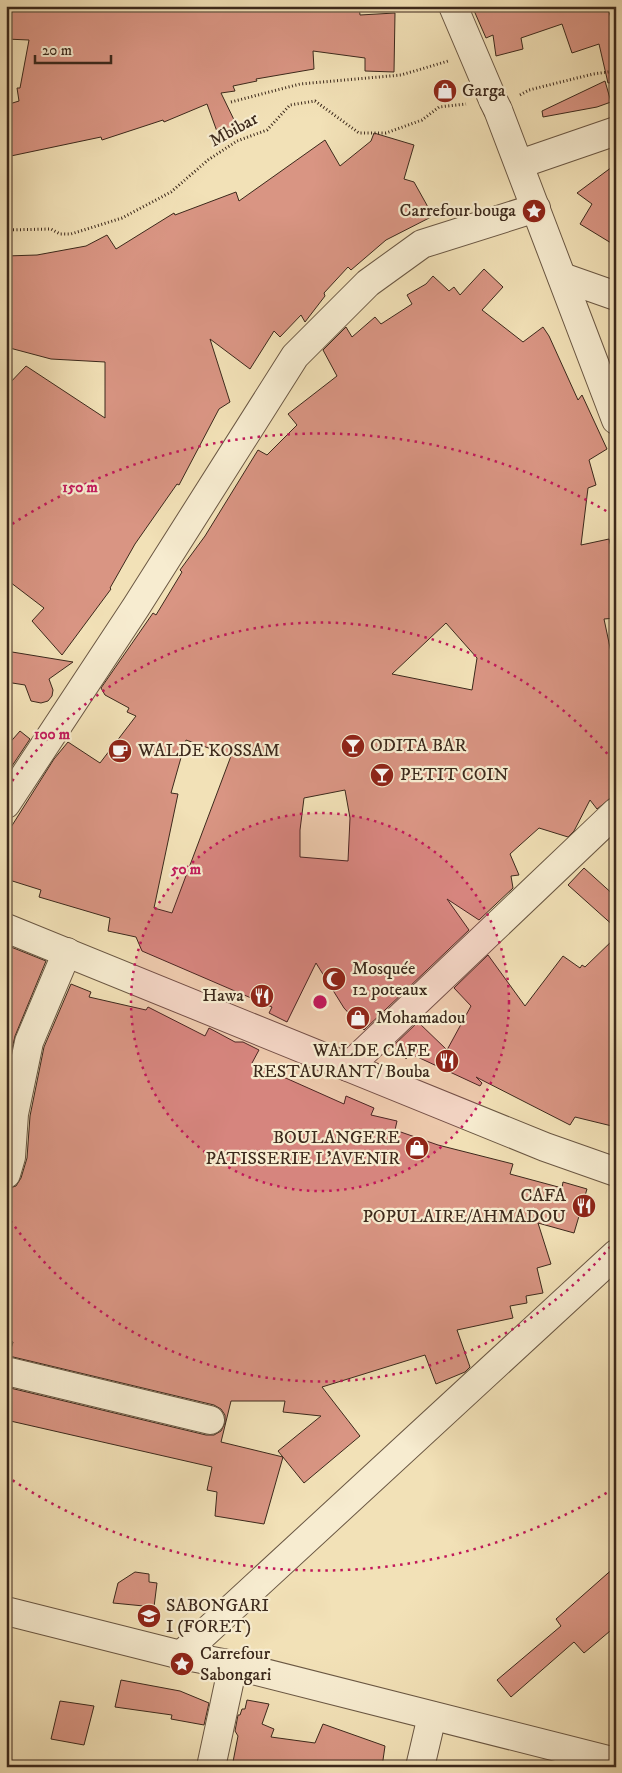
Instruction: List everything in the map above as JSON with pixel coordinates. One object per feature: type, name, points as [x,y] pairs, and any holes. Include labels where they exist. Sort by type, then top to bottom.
[{"type":"street","points":[[453,6],[520,164],[616,420]]},
{"type":"street","points":[[520,164],[616,131]]},
{"type":"street","points":[[6,804],[136,607],[295,356],[368,282],[422,244],[536,208]]},
{"type":"street","points":[[562,277],[616,296]]},
{"type":"street","points":[[348,1067],[616,812]]},
{"type":"street","points":[[6,928],[545,1147],[616,1172]]},
{"type":"street","points":[[6,1174],[11,1157],[14,1114],[29,1042],[66,952]]},
{"type":"street","points":[[181,1655],[616,1254]]},
{"type":"street","points":[[6,1371],[210,1420]]},
{"type":"street","points":[[6,1611],[181,1655],[233,1665],[616,1762]]},
{"type":"street","points":[[211,1767],[233,1665]]},
{"type":"street","points":[[420,1767],[432,1716]]},
{"type":"path","points":[[231,102],[300,84],[401,75],[473,54]]},
{"type":"path","name":"Mbibar","points":[[6,230],[51,229],[60,234],[71,234],[122,218],[171,192],[208,160],[237,141],[266,130],[290,105],[315,101],[359,133],[386,132],[422,120],[439,107],[457,104],[495,103],[529,90],[616,71]]},
{"type":"building","points":[[6,6],[359,6],[360,15],[395,13],[394,72],[365,71],[365,58],[313,51],[314,69],[256,79],[257,81],[233,86],[235,91],[221,93],[238,128],[219,137],[207,104],[164,122],[163,120],[102,140],[101,137],[6,157],[6,105],[19,101],[17,88],[20,88],[29,40],[6,39]]},
{"type":"building","points":[[472,6],[607,6],[616,32],[616,82],[608,83],[599,44],[572,53],[562,24],[521,38],[523,49],[496,56],[493,35],[486,38]]},
{"type":"building","points":[[605,81],[611,102],[597,107],[543,117],[542,111]]},
{"type":"building","points":[[374,133],[414,145],[404,179],[414,182],[433,216],[386,240],[351,270],[348,267],[324,293],[325,296],[305,322],[301,315],[280,337],[274,331],[250,369],[210,339],[230,402],[219,409],[179,485],[177,484],[135,544],[111,589],[62,655],[32,621],[44,608],[6,579],[6,387],[26,366],[105,418],[105,362],[51,359],[6,347],[6,256],[37,255],[86,246],[107,235],[116,249],[174,213],[175,215],[236,192],[239,201],[325,140],[340,166],[371,141]]},
{"type":"building","points":[[616,164],[616,246],[580,224],[592,204],[577,193]]},
{"type":"building","points":[[484,269],[503,287],[482,310],[523,342],[543,327],[549,336],[578,400],[582,395],[607,449],[589,460],[596,485],[588,488],[581,545],[609,539],[616,566],[616,618],[604,619],[616,676],[616,794],[597,809],[590,800],[574,831],[568,837],[539,828],[510,854],[519,875],[511,876],[513,888],[479,920],[447,899],[469,930],[364,1030],[344,1008],[316,963],[287,1022],[269,1013],[272,1007],[142,951],[136,937],[108,931],[110,918],[39,897],[41,890],[6,879],[6,835],[54,759],[68,742],[100,763],[136,716],[127,712],[129,708],[105,695],[101,688],[153,613],[156,615],[182,572],[180,570],[205,536],[258,450],[267,455],[297,425],[288,414],[337,376],[323,350],[346,327],[352,337],[375,317],[381,324],[412,304],[407,295],[426,284],[433,276],[449,291],[454,287],[460,295]],"holes":[[[446,623],[477,658],[472,690],[392,674]],[[186,740],[231,756],[172,913],[154,908],[178,794],[171,793]],[[345,790],[350,818],[348,861],[300,857],[300,830],[304,798]]]},
{"type":"building","points":[[6,651],[73,662],[49,679],[53,690],[52,696],[48,701],[41,703],[31,701],[25,685],[6,682]]},
{"type":"building","points":[[20,731],[30,739],[8,772],[6,770],[6,747]]},
{"type":"building","points":[[584,868],[616,897],[616,928],[568,885]]},
{"type":"building","points":[[616,937],[616,1127],[575,1117],[570,1125],[476,1077],[482,1083],[480,1086],[411,1054],[406,1059],[393,1046],[418,1022],[447,1050],[471,1006],[454,988],[488,955],[525,1006],[563,956],[580,968],[582,965],[585,967]]},
{"type":"building","points":[[6,945],[46,961],[15,1036],[6,1075]]},
{"type":"building","points":[[71,984],[91,992],[89,997],[146,1010],[148,1007],[205,1036],[209,1028],[235,1042],[243,1042],[259,1050],[252,1063],[344,1104],[346,1096],[374,1108],[371,1115],[397,1121],[395,1130],[438,1145],[513,1164],[510,1174],[562,1188],[563,1182],[587,1189],[574,1233],[538,1223],[551,1264],[537,1268],[543,1293],[526,1296],[527,1303],[510,1306],[513,1318],[457,1330],[470,1367],[465,1372],[436,1384],[425,1355],[322,1387],[360,1436],[304,1483],[283,1457],[264,1524],[215,1516],[217,1492],[207,1490],[212,1467],[6,1420],[6,1387],[206,1435],[214,1435],[221,1431],[225,1423],[225,1415],[221,1409],[214,1405],[9,1356],[13,1342],[6,1340],[6,1189],[16,1186],[21,1178],[27,1158],[30,1116],[44,1047]],"holes":[[[231,1401],[285,1401],[283,1412],[321,1416],[278,1451],[283,1457],[221,1442]]]},
{"type":"building","points":[[616,1566],[616,1626],[584,1653],[574,1642],[511,1697],[497,1680],[561,1626],[556,1619]]},
{"type":"building","points":[[135,1572],[149,1574],[149,1582],[157,1583],[154,1607],[113,1603],[118,1583]]},
{"type":"building","points":[[121,1680],[180,1691],[209,1703],[204,1725],[171,1719],[172,1715],[115,1707]]},
{"type":"building","points":[[247,1700],[269,1704],[262,1724],[274,1729],[271,1737],[315,1743],[323,1724],[385,1746],[382,1767],[232,1767],[238,1736],[235,1731],[238,1715],[240,1715],[242,1709],[245,1709]]},
{"type":"building","points":[[60,1701],[94,1706],[84,1745],[51,1739]]},
{"type":"place","name":"Garga","points":[[445,91]]},
{"type":"place","name":"Carrefour bouga","points":[[534,211]]},
{"type":"place","name":"ODITA BAR","points":[[353,746]]},
{"type":"place","name":"WALDE KOSSAM","points":[[120,751]]},
{"type":"place","name":"PETIT COIN","points":[[382,775]]},
{"type":"place","name":"Mosquée 12 poteaux","points":[[334,979]]},
{"type":"place","name":"Hawa","points":[[262,996]]},
{"type":"place","name":"Mohamadou","points":[[358,1018]]},
{"type":"place","name":"WALDE CAFE RESTAURANT/ Bouba","points":[[447,1061]]},
{"type":"place","name":"BOULANGERE PATISSERIE L'AVENIR","points":[[417,1148]]},
{"type":"place","name":"CAFA POPULAIRE/AHMADOU","points":[[584,1206]]},
{"type":"place","name":"SABONGARI I (FORET)","points":[[149,1616]]},
{"type":"place","name":"Carrefour Sabongari","points":[[182,1664]]}]
